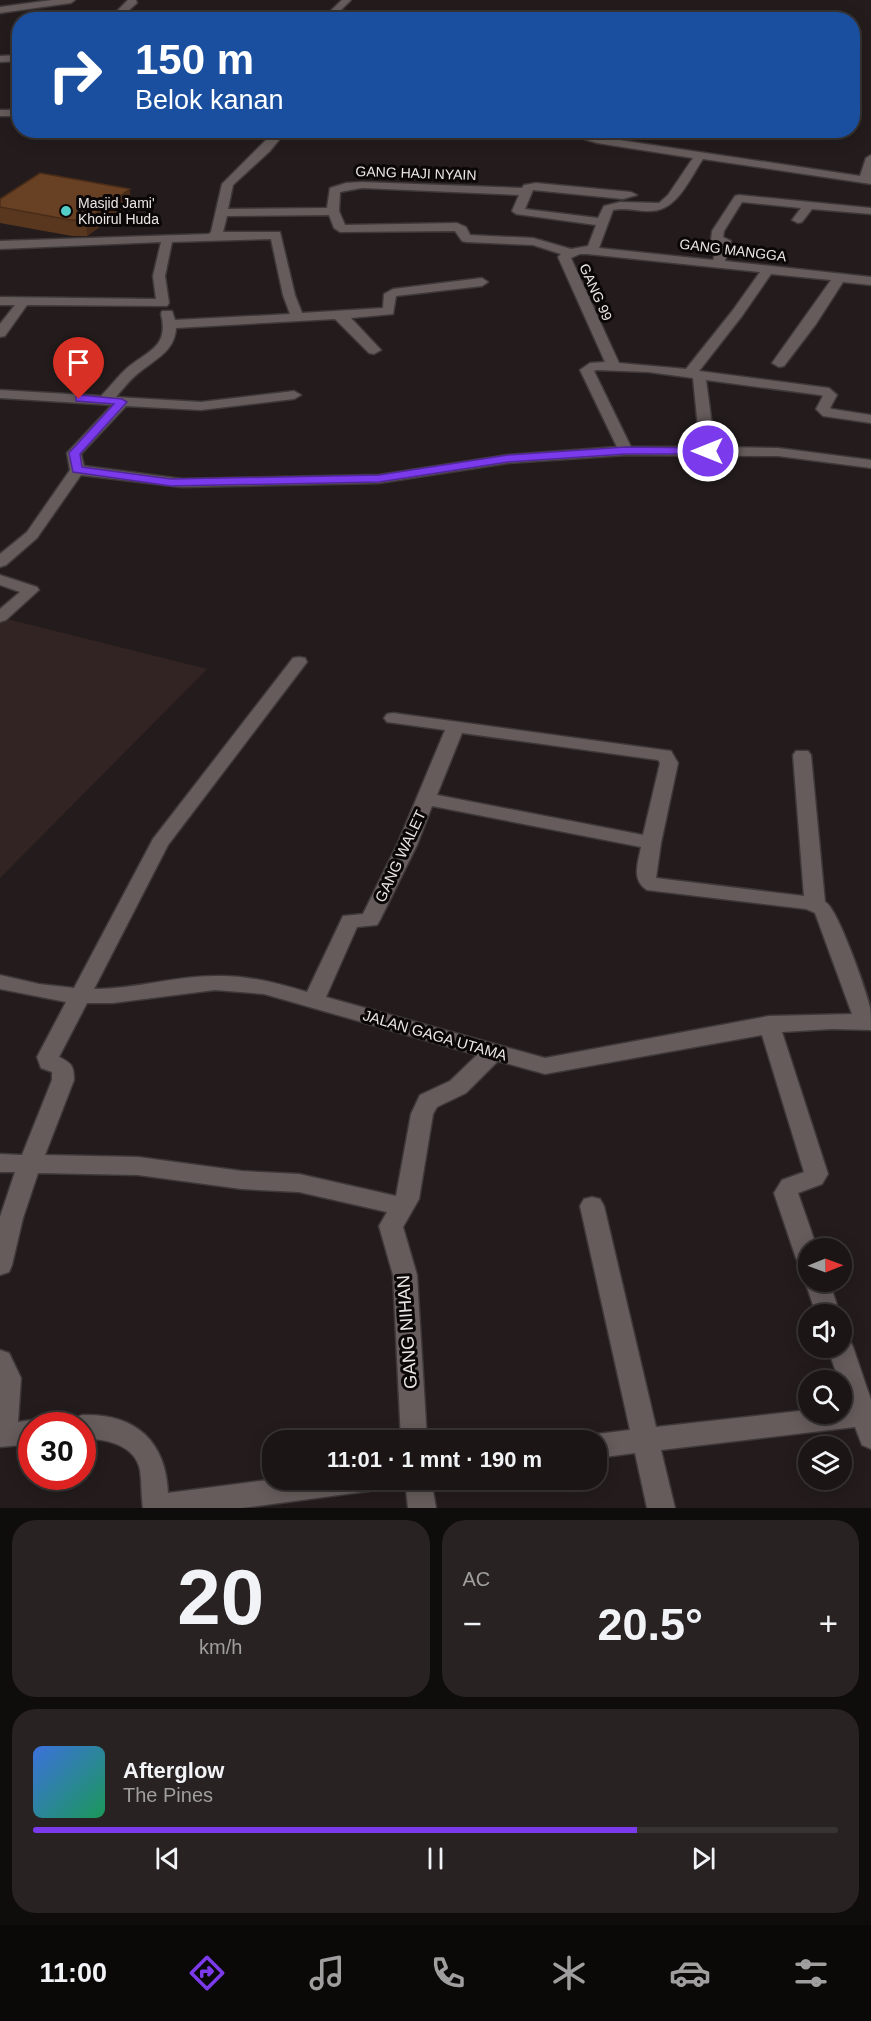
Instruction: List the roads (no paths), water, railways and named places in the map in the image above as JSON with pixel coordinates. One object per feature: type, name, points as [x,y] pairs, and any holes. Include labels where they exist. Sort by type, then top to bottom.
[{"type":"street","points":[[0,10],[71,0]]},
{"type":"street","points":[[121,12],[132,3],[132,0]]},
{"type":"street","points":[[334,12],[347,0]]},
{"type":"street","points":[[214,236],[217,233],[228,184],[275,138]]},
{"type":"street","points":[[591,138],[867,180],[871,158]]},
{"type":"street","points":[[602,222],[518,211],[528,187],[536,186],[657,208],[663,206],[671,198],[700,155]]},
{"type":"street","name":"GANG HAJI NYAIN","points":[[333,211],[334,190],[346,186],[526,192]]},
{"type":"street","points":[[718,264],[725,241],[717,240],[718,231],[739,198],[871,211]]},
{"type":"street","points":[[592,251],[608,208],[620,201]]},
{"type":"street","points":[[798,220],[809,205]]},
{"type":"street","points":[[221,213],[333,211],[340,228],[457,227],[462,229],[466,238],[544,244],[560,247],[570,253]]},
{"type":"street","points":[[0,245],[276,235],[297,316]]},
{"type":"street","points":[[105,400],[123,379],[158,355],[170,332],[171,324],[163,303],[159,276],[168,240]]},
{"type":"street","name":"GANG MANGGA","points":[[592,251],[871,281]]},
{"type":"street","name":"GANG 99","points":[[592,251],[570,253],[564,257],[614,367]]},
{"type":"street","points":[[708,451],[694,374],[768,269]]},
{"type":"street","points":[[779,363],[811,321],[839,278]]},
{"type":"street","points":[[171,324],[389,310],[390,294],[393,292],[482,282]]},
{"type":"street","points":[[0,301],[163,303]]},
{"type":"street","points":[[0,333],[24,301]]},
{"type":"street","points":[[336,315],[343,317],[374,350]]},
{"type":"street","points":[[626,451],[587,370],[595,366],[694,374],[824,391],[830,394],[823,410],[828,413],[871,419]]},
{"type":"street","points":[[0,394],[201,406],[294,395]]},
{"type":"street","points":[[0,562],[32,535],[76,470],[75,453],[122,402]]},
{"type":"street","points":[[76,470],[182,483],[379,479],[508,459],[626,451],[778,452],[871,464]]},
{"type":"street","points":[[0,580],[31,590],[0,617]]},
{"type":"street","points":[[0,1265],[3,1247],[30,1164],[63,1080],[63,1068],[49,1062],[48,1057],[160,843],[299,662]]},
{"type":"street","points":[[393,718],[665,755],[669,762],[651,843],[647,881],[654,885],[815,905],[822,908],[828,917],[868,1022]]},
{"type":"street","name":"GANG WALET","points":[[314,1000],[350,921],[370,920],[407,845],[455,727]]},
{"type":"street","points":[[802,755],[815,905]]},
{"type":"street","points":[[426,799],[651,843]]},
{"type":"street","name":"JALAN GAGA UTAMA","points":[[0,982],[39,991],[80,996],[113,996],[215,983],[264,987],[544,1066],[769,1024],[810,1021],[868,1022]]},
{"type":"street","points":[[769,1024],[816,1174],[814,1178],[790,1186],[786,1193],[801,1238]]},
{"type":"street","name":"GANG NIHAN","points":[[413,1430],[405,1275],[391,1232],[393,1222],[404,1207],[422,1114],[428,1101],[458,1087],[494,1052]]},
{"type":"street","points":[[0,1163],[138,1166],[242,1180],[299,1183],[404,1207]]},
{"type":"street","points":[[592,1206],[661,1508]]},
{"type":"street","points":[[607,1445],[645,1439],[869,1422],[844,1358]]},
{"type":"street","points":[[0,1361],[8,1378],[2,1435],[18,1433]]},
{"type":"street","points":[[96,1428],[117,1430],[140,1444],[152,1465],[156,1508],[288,1490]]},
{"type":"street","points":[[420,1490],[422,1508]]},
{"type":"place","name":"Masjid Jami' Khoirul Huda","points":[[66,211]]}]
